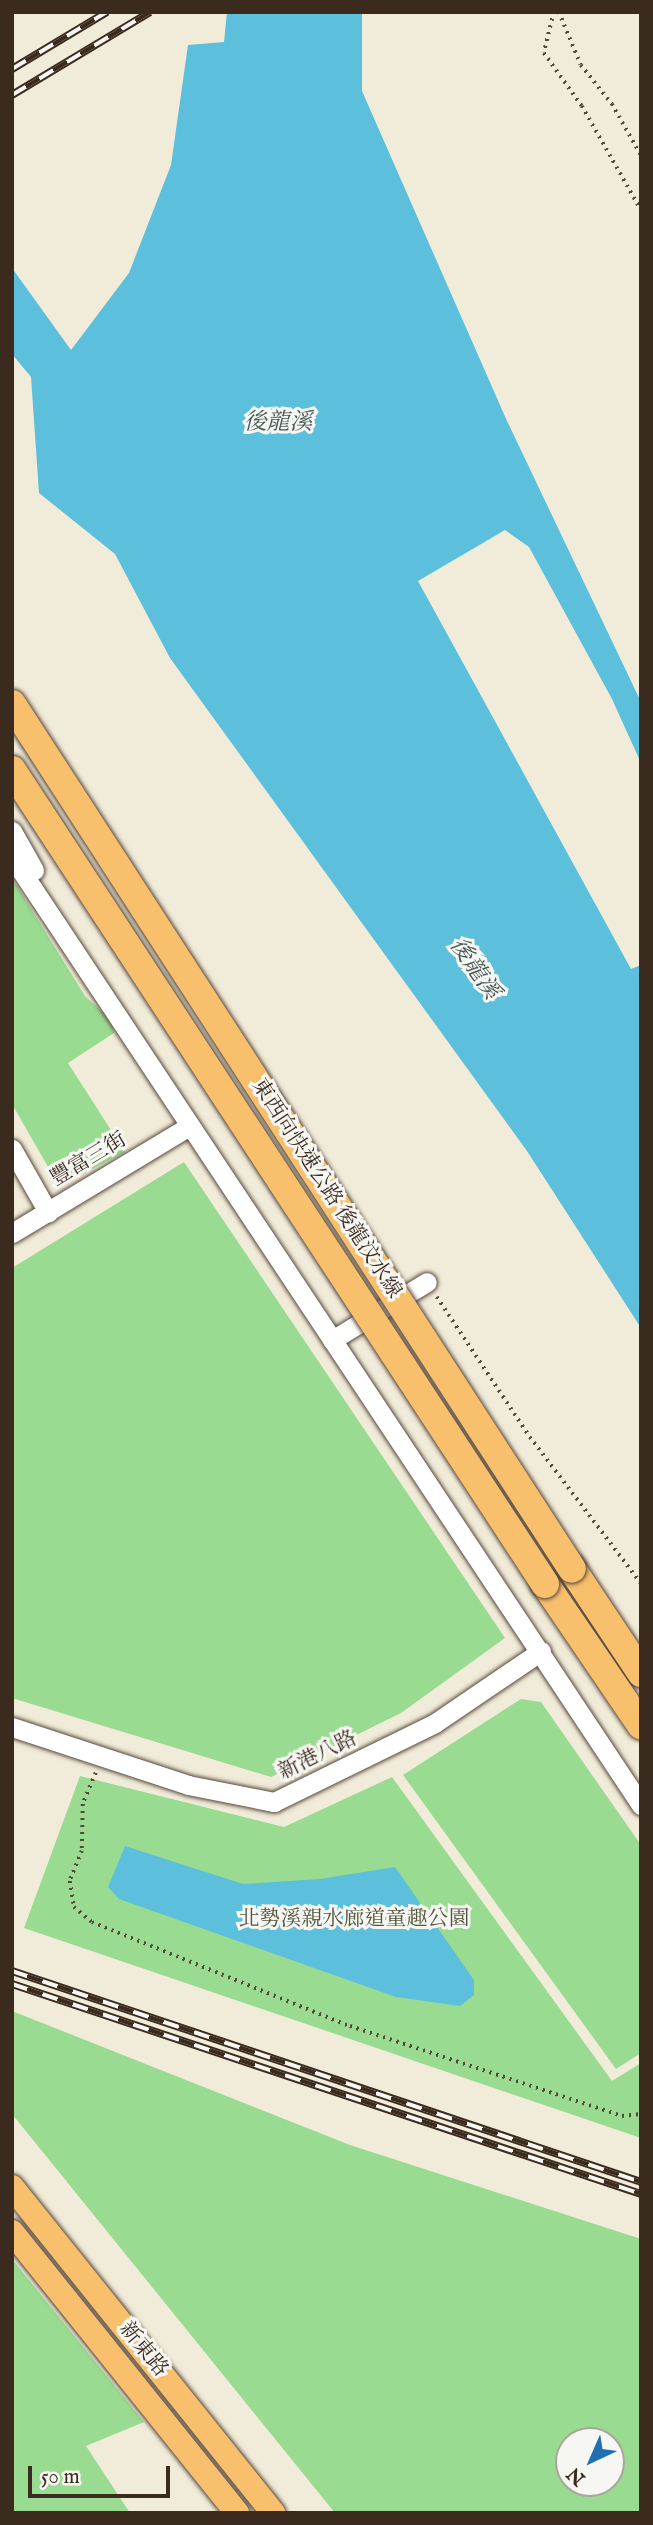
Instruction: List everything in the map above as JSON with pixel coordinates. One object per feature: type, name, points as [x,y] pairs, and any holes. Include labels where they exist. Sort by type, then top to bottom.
[{"type":"highway","name":"東西向快速公路 後龍汶水線","points":[[12,704],[641,1673]]},
{"type":"highway","name":"東西向快速公路 後龍汶水線","points":[[12,770],[545,1584],[641,1725]]},
{"type":"highway","points":[[584,1641],[641,1741]]},
{"type":"main road","name":"新東路","points":[[12,2187],[273,2513]]},
{"type":"main road","name":"新東路","points":[[12,2232],[237,2513]]},
{"type":"street","points":[[12,831],[140,1052]]},
{"type":"street","points":[[12,858],[188,1127],[541,1651],[641,1805]]},
{"type":"street","name":"豐富三街","points":[[12,1233],[188,1127]]},
{"type":"street","points":[[12,1149],[48,1212]]},
{"type":"street","points":[[332,1340],[427,1282]]},
{"type":"street","name":"新港八路","points":[[12,1727],[188,1785],[274,1802],[435,1723],[541,1651]]},
{"type":"path","points":[[556,12],[581,65],[612,104],[641,155]]},
{"type":"path","points":[[556,12],[544,53],[582,106],[641,210]]},
{"type":"path","points":[[427,1282],[530,1437],[641,1583]]},
{"type":"path","points":[[96,1773],[83,1804],[82,1851],[70,1881],[74,1907],[92,1922],[350,2026],[622,2116],[641,2114]]},
{"type":"green space","points":[[12,878],[85,996],[110,1019],[114,1033],[68,1063],[125,1152],[59,1186],[12,1104]]},
{"type":"green space","points":[[184,1162],[505,1638],[401,1713],[271,1777],[12,1698],[12,1268]]},
{"type":"green space","points":[[521,1699],[541,1702],[641,1845],[641,2053],[616,2069],[403,1775]]},
{"type":"green space","name":"北勢溪親水廊道童趣公園","points":[[80,1776],[284,1827],[392,1777],[612,2081],[641,2063],[641,2138],[24,1928]]},
{"type":"green space","points":[[12,2011],[350,2145],[641,2239],[641,2513],[335,2513],[12,2114]]},
{"type":"green space","points":[[12,2259],[144,2422],[86,2446],[130,2513],[12,2513]]},
{"type":"water","name":"後龍溪","points":[[227,12],[362,12],[362,91],[507,421],[641,702],[641,763],[612,699],[529,547],[505,530],[418,581],[631,969],[641,965],[641,1328],[527,1151],[170,658],[115,554],[39,493],[31,377],[12,354],[12,268],[71,350],[129,273],[171,165],[188,45],[224,42]]},
{"type":"water","points":[[125,1846],[243,1884],[320,1879],[395,1867],[474,1980],[474,1995],[460,2006],[396,1997],[119,1899],[108,1887]]},
{"type":"railway","points":[[12,69],[107,12]]},
{"type":"railway","points":[[12,95],[150,12]]},
{"type":"railway","points":[[12,1971],[641,2182]]},
{"type":"railway","points":[[12,1984],[641,2194]]}]
